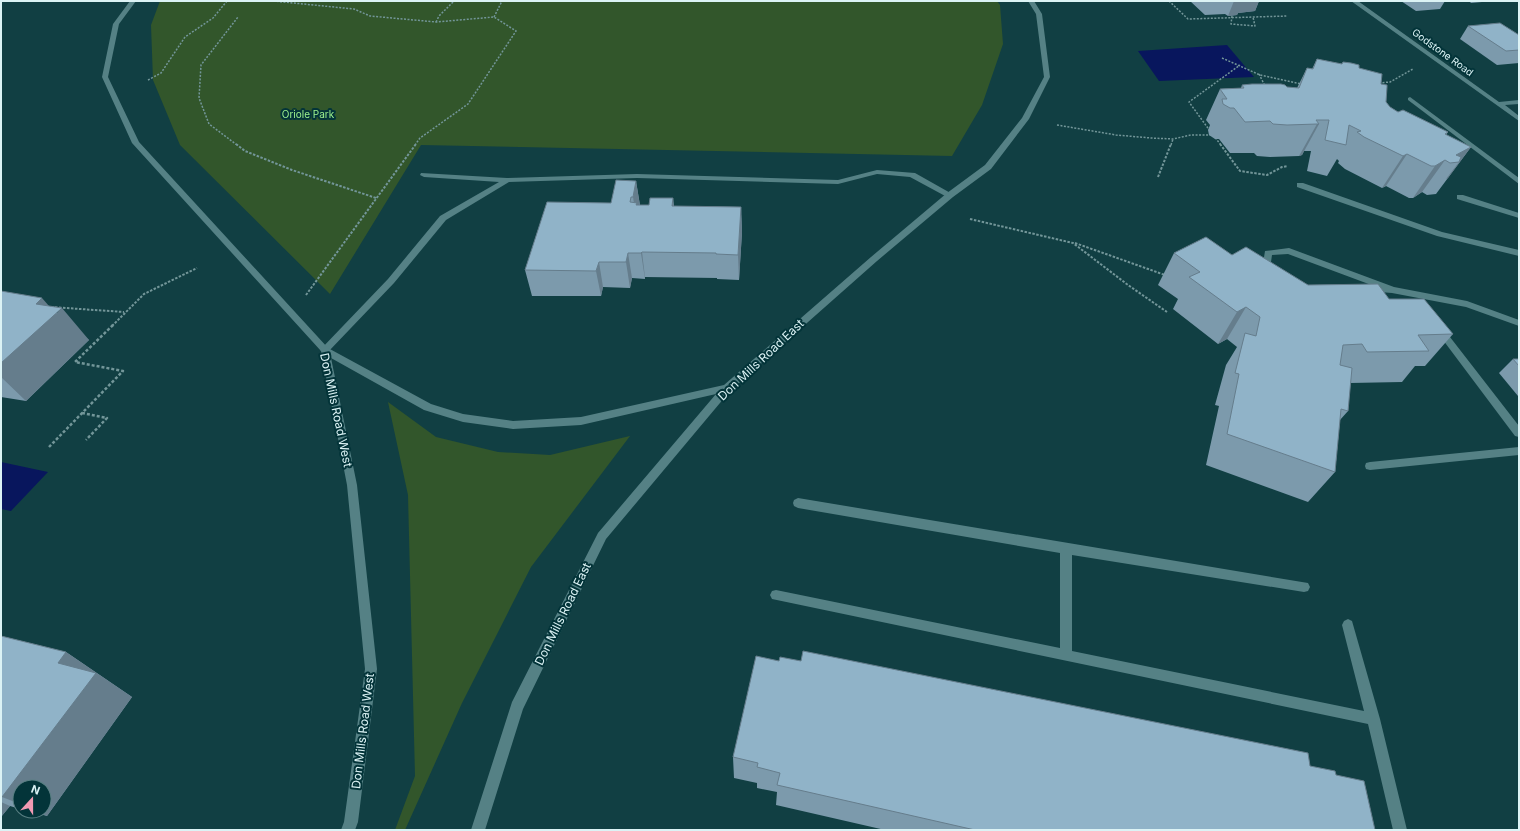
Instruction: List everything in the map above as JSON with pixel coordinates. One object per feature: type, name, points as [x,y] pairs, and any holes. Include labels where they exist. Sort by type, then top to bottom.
[{"type":"main road","name":"Don Mills Road West","points":[[133,1],[116,24],[105,77],[136,143],[325,350],[352,485],[371,669],[351,822],[348,830]]},
{"type":"main road","name":"Don Mills Road East","points":[[478,830],[517,707],[602,536],[727,388],[874,259],[950,196],[988,167],[1025,119],[1047,77],[1039,14],[1031,1]]},
{"type":"main road","name":"Godstone Road","points":[[1354,1],[1519,119]]},
{"type":"main road","points":[[1410,99],[1519,182]]},
{"type":"main road","points":[[1498,104],[1519,102]]},
{"type":"main road","points":[[1436,129],[1450,129]]},
{"type":"main road","points":[[1464,149],[1477,150]]},
{"type":"main road","points":[[424,175],[507,180],[637,176],[838,182],[878,172],[912,175],[950,196]]},
{"type":"main road","points":[[507,180],[443,218],[391,281],[325,350],[428,407],[463,418],[514,425],[581,421],[727,388]]},
{"type":"main road","points":[[1300,185],[1440,234],[1519,253]]},
{"type":"main road","points":[[1460,197],[1519,216]]},
{"type":"main road","points":[[1278,277],[1266,270],[1268,253],[1289,251],[1392,290],[1467,304],[1519,323]]},
{"type":"main road","points":[[1361,289],[1392,290]]},
{"type":"main road","points":[[1412,294],[1422,306]]},
{"type":"main road","points":[[1436,325],[1519,433]]},
{"type":"main road","points":[[1370,466],[1519,451]]},
{"type":"main road","points":[[798,503],[1066,549],[1304,587]]},
{"type":"main road","points":[[1066,549],[1066,655]]},
{"type":"main road","points":[[776,595],[1373,719]]},
{"type":"main road","points":[[1348,625],[1400,830]]},
{"type":"path","points":[[148,80],[161,73],[185,38],[213,18],[227,1]]},
{"type":"path","points":[[273,1],[354,9],[370,16],[436,22],[494,17],[516,31],[468,104],[420,138],[293,314]]},
{"type":"path","points":[[436,22],[439,16],[454,1]]},
{"type":"path","points":[[494,17],[502,1]]},
{"type":"path","points":[[1169,1],[1188,19],[1232,16],[1287,16]]},
{"type":"path","points":[[1232,16],[1231,24],[1256,26],[1253,17]]},
{"type":"path","points":[[238,17],[201,65],[199,98],[209,124],[245,151],[292,170],[376,198]]},
{"type":"path","points":[[1222,58],[1259,74],[1303,84]]},
{"type":"path","points":[[1213,135],[1188,102],[1240,65]]},
{"type":"path","points":[[1375,83],[1390,82],[1417,67]]},
{"type":"path","points":[[1259,74],[1265,87]]},
{"type":"path","points":[[1057,125],[1116,135],[1151,138]]},
{"type":"path","points":[[1158,178],[1173,139]]},
{"type":"path","points":[[970,220],[1073,243],[1165,276]]},
{"type":"path","points":[[1073,243],[1128,285],[1167,312]]},
{"type":"path","points":[[49,447],[123,371],[75,362],[144,294],[197,268]]},
{"type":"path","points":[[46,306],[125,312]]},
{"type":"path","points":[[82,413],[107,418],[86,440]]},
{"type":"green space","name":"Oriole Park","points":[[160,1],[997,1],[1000,5],[1003,44],[982,105],[952,156],[421,145],[330,294],[180,145],[153,80],[151,25]]},
{"type":"green space","points":[[388,402],[436,437],[498,452],[550,455],[630,436],[531,567],[462,703],[405,830],[395,830],[415,776],[408,495]]},
{"type":"shaded area","points":[[1227,45],[1254,77],[1159,81],[1138,51]]},
{"type":"shaded area","points":[[1,462],[48,472],[11,511],[1,509]]},
{"type":"building","points":[[1500,23],[1519,35],[1519,50],[1506,51],[1468,26]]},
{"type":"building","points":[[1317,59],[1342,64],[1343,62],[1351,63],[1359,65],[1359,68],[1382,74],[1381,84],[1387,85],[1386,102],[1390,107],[1398,112],[1403,110],[1448,132],[1445,134],[1471,147],[1456,155],[1461,157],[1459,162],[1450,163],[1445,160],[1435,166],[1431,166],[1407,154],[1403,156],[1364,137],[1357,132],[1361,131],[1349,125],[1346,145],[1325,140],[1329,120],[1316,120],[1319,124],[1287,125],[1273,124],[1270,121],[1245,122],[1234,108],[1230,108],[1223,104],[1222,99],[1227,99],[1220,89],[1244,88],[1242,85],[1252,84],[1281,84],[1287,87],[1299,88],[1307,68],[1313,69]]},
{"type":"building","points":[[616,180],[636,181],[633,197],[631,197],[630,202],[637,203],[636,205],[649,205],[650,198],[673,198],[672,206],[741,207],[738,255],[716,253],[642,252],[628,253],[626,262],[599,262],[596,271],[525,270],[547,202],[611,203]]},
{"type":"building","points":[[1206,237],[1232,255],[1246,247],[1308,285],[1378,284],[1389,299],[1424,299],[1453,334],[1418,335],[1429,351],[1367,352],[1362,344],[1343,345],[1340,365],[1352,368],[1348,411],[1341,409],[1335,472],[1227,434],[1239,374],[1235,373],[1245,333],[1256,336],[1260,317],[1246,307],[1237,312],[1189,277],[1200,272],[1174,253]]},
{"type":"building","points":[[1,291],[42,298],[36,304],[62,308],[1,363]]},
{"type":"building","points":[[1513,359],[1519,359],[1519,366]]},
{"type":"building","points":[[1,636],[66,652],[58,663],[96,673],[16,779],[12,779],[12,784],[2,797]]},
{"type":"building","points":[[803,651],[1308,753],[1310,766],[1335,771],[1336,775],[1364,781],[1375,830],[975,830],[777,785],[780,773],[757,767],[758,763],[733,757],[756,656],[779,661],[780,657],[801,661]]}]
